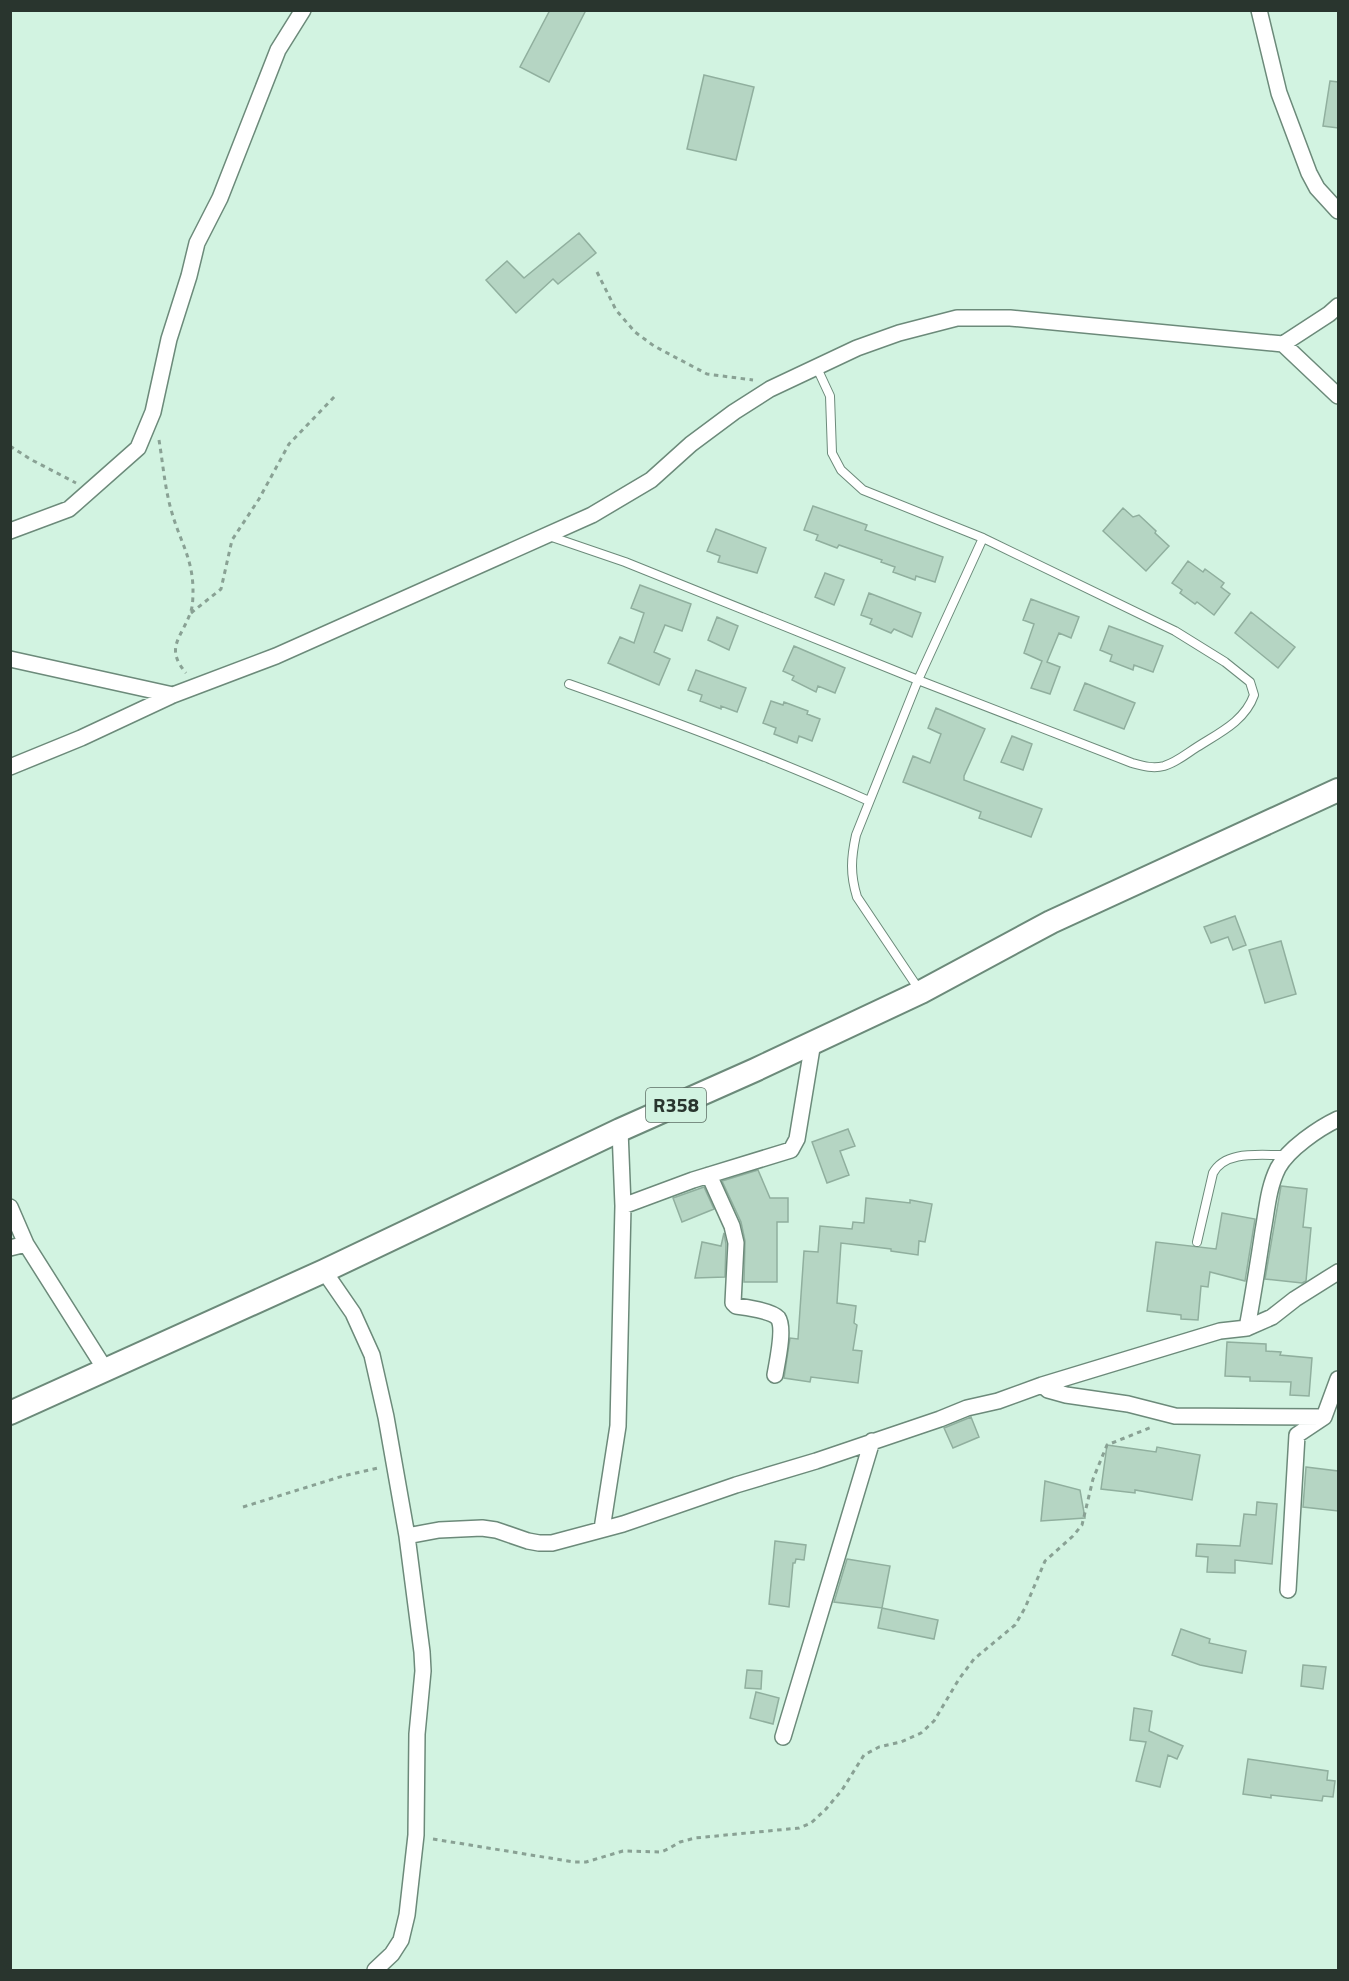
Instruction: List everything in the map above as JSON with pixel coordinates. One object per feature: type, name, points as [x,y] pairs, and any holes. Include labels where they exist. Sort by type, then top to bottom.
[{"type":"main road","name":"R358","points":[[10,1413],[324,1271],[620,1130],[921,992],[1051,922],[1338,790]]},
{"type":"street","points":[[10,531],[18,526],[69,509],[138,448],[153,412],[169,339],[197,243],[220,198],[278,50],[303,10]]},
{"type":"street","points":[[1259,10],[1279,93],[1309,173],[1317,188],[1338,211]]},
{"type":"street","points":[[1283,344],[1338,306]]},
{"type":"street","points":[[10,767],[81,738],[173,695],[276,656],[592,515],[651,480],[691,444],[734,412],[770,390],[857,348],[899,333],[957,318],[1010,318],[1283,344],[1338,396]]},
{"type":"street","points":[[10,659],[173,695]]},
{"type":"street","points":[[623,1206],[709,1175],[790,1150],[797,1139],[813,1042]]},
{"type":"street","points":[[1247,1328],[1271,1185],[1278,1167],[1308,1138],[1338,1119]]},
{"type":"street","points":[[602,1529],[618,1426],[623,1206],[620,1130]]},
{"type":"street","points":[[709,1175],[732,1226],[736,1243],[733,1304],[772,1314],[778,1318],[781,1327],[775,1375]]},
{"type":"street","points":[[10,1208],[20,1245]]},
{"type":"street","points":[[10,1224],[20,1245],[105,1369]]},
{"type":"street","points":[[324,1271],[353,1313],[372,1354],[386,1416],[407,1536],[422,1652],[423,1671],[417,1734],[416,1835],[403,1934],[392,1954],[375,1971]]},
{"type":"street","points":[[407,1536],[439,1530],[482,1528],[546,1544],[623,1524],[736,1485],[816,1461],[967,1408],[998,1401],[1042,1385],[1220,1331],[1247,1328],[1272,1317],[1295,1299],[1338,1272]]},
{"type":"street","points":[[1288,1590],[1297,1435],[1324,1418],[1338,1379]]},
{"type":"street","points":[[1042,1385],[1048,1390],[1066,1395],[1128,1404],[1175,1416],[1324,1418]]},
{"type":"street","points":[[783,1737],[872,1441]]},
{"type":"lane","points":[[548,536],[625,562],[918,680],[1149,768],[1176,761],[1228,729],[1244,714],[1254,695],[1250,682],[1225,662],[1175,631],[983,538],[862,490],[841,470],[832,453],[830,396],[817,368]]},
{"type":"lane","points":[[921,992],[857,897],[851,879],[852,856],[856,835],[918,680],[983,538]]},
{"type":"lane","points":[[569,684],[692,727],[796,768],[869,801]]},
{"type":"lane","points":[[1197,1242],[1213,1173],[1217,1165],[1235,1156],[1288,1155]]},
{"type":"path","points":[[597,272],[616,310],[635,332],[654,346],[707,374],[749,378],[770,390]]},
{"type":"path","points":[[189,615],[221,589],[232,540],[259,499],[289,444],[337,394]]},
{"type":"path","points":[[153,412],[171,511],[178,534],[188,553],[193,588],[192,609],[175,647],[175,657],[197,686]]},
{"type":"path","points":[[10,446],[30,459],[91,490]]},
{"type":"path","points":[[416,1835],[574,1862],[586,1862],[623,1851],[661,1852],[680,1842],[695,1838],[799,1828],[811,1823],[842,1791],[864,1755],[879,1747],[901,1742],[921,1733],[934,1721],[974,1659],[1015,1625],[1026,1608],[1044,1561],[1082,1525],[1092,1479],[1107,1445],[1175,1416]]},
{"type":"path","points":[[243,1507],[343,1476],[394,1464]]},
{"type":"building","points":[[550,10],[586,10],[549,82],[520,67]]},
{"type":"building","points":[[704,75],[754,87],[736,160],[687,149]]},
{"type":"building","points":[[1330,81],[1338,82],[1338,128],[1323,126]]},
{"type":"building","points":[[579,233],[596,253],[558,284],[553,279],[516,313],[486,280],[507,261],[524,278]]},
{"type":"building","points":[[813,506],[867,525],[865,530],[943,557],[935,582],[916,576],[915,580],[893,572],[895,567],[881,562],[882,560],[839,545],[837,548],[816,540],[818,535],[804,530]]},
{"type":"building","points":[[1123,508],[1133,517],[1139,515],[1169,546],[1146,571],[1103,531]]},
{"type":"building","points":[[716,529],[766,548],[757,573],[718,562],[720,556],[707,551]]},
{"type":"building","points":[[1188,561],[1203,572],[1205,569],[1224,583],[1221,587],[1230,594],[1214,615],[1180,593],[1182,590],[1172,583]]},
{"type":"building","points":[[825,573],[844,580],[834,605],[815,597]]},
{"type":"building","points":[[640,585],[691,604],[682,631],[665,625],[654,652],[670,659],[659,685],[608,663],[620,637],[634,643],[644,613],[631,608]]},
{"type":"building","points":[[869,593],[921,613],[912,637],[894,629],[891,633],[870,624],[872,619],[861,615]]},
{"type":"building","points":[[1031,599],[1079,617],[1071,638],[1059,633],[1047,662],[1060,667],[1050,694],[1031,688],[1042,661],[1024,653],[1034,624],[1023,620]]},
{"type":"building","points":[[1251,612],[1295,647],[1278,668],[1235,633]]},
{"type":"building","points":[[717,617],[738,626],[729,650],[708,640]]},
{"type":"building","points":[[1109,626],[1163,646],[1153,672],[1134,665],[1133,670],[1110,661],[1112,655],[1100,650]]},
{"type":"building","points":[[794,646],[845,668],[835,693],[818,686],[816,692],[792,680],[794,676],[783,671]]},
{"type":"building","points":[[696,670],[746,688],[737,712],[700,701],[702,695],[688,690]]},
{"type":"building","points":[[1085,683],[1135,703],[1124,729],[1074,710]]},
{"type":"building","points":[[771,701],[783,705],[784,702],[808,711],[807,714],[820,719],[812,741],[799,736],[797,743],[774,734],[776,728],[763,723]]},
{"type":"building","points":[[936,708],[985,729],[964,780],[1042,809],[1031,837],[979,818],[981,812],[903,782],[913,756],[930,763],[941,734],[928,728]]},
{"type":"building","points":[[1012,736],[1032,744],[1023,770],[1001,762]]},
{"type":"building","points":[[1235,916],[1246,945],[1233,950],[1228,937],[1211,943],[1204,927]]},
{"type":"building","points":[[1281,941],[1296,994],[1265,1003],[1249,950]]},
{"type":"building","points":[[848,1129],[855,1146],[840,1151],[849,1175],[827,1183],[812,1142]]},
{"type":"building","points":[[758,1170],[770,1198],[788,1198],[788,1222],[777,1222],[777,1282],[744,1282],[745,1241],[741,1222],[722,1181]]},
{"type":"building","points":[[1281,1186],[1307,1189],[1303,1227],[1311,1228],[1306,1281],[1302,1283],[1265,1279]]},
{"type":"building","points":[[704,1187],[714,1209],[682,1222],[673,1198]]},
{"type":"building","points":[[866,1198],[910,1203],[910,1200],[932,1204],[925,1242],[919,1241],[918,1255],[841,1243],[837,1303],[856,1306],[854,1323],[857,1325],[853,1350],[862,1351],[858,1383],[811,1377],[810,1382],[784,1378],[790,1338],[798,1339],[804,1251],[818,1252],[820,1226],[852,1229],[853,1222],[864,1223]]},
{"type":"building","points":[[1222,1213],[1255,1219],[1245,1281],[1210,1272],[1208,1287],[1201,1286],[1198,1320],[1181,1319],[1181,1315],[1147,1311],[1156,1242],[1216,1249]]},
{"type":"building","points":[[724,1233],[725,1277],[695,1278],[702,1242],[721,1246]]},
{"type":"building","points":[[1227,1342],[1266,1344],[1266,1351],[1281,1352],[1280,1355],[1312,1358],[1309,1396],[1290,1395],[1291,1382],[1250,1381],[1250,1377],[1225,1376]]},
{"type":"building","points":[[971,1417],[979,1437],[953,1448],[944,1428]]},
{"type":"building","points":[[1107,1445],[1156,1452],[1157,1447],[1200,1455],[1192,1500],[1135,1490],[1135,1493],[1101,1489]]},
{"type":"building","points":[[1306,1467],[1338,1471],[1338,1511],[1303,1507]]},
{"type":"building","points":[[1045,1481],[1080,1490],[1085,1518],[1041,1521]]},
{"type":"building","points":[[1257,1502],[1277,1504],[1272,1564],[1235,1560],[1235,1573],[1207,1572],[1208,1557],[1196,1556],[1197,1544],[1240,1546],[1244,1514],[1256,1515]]},
{"type":"building","points":[[775,1541],[806,1545],[804,1560],[796,1559],[793,1563],[789,1607],[769,1604]]},
{"type":"building","points":[[847,1559],[890,1566],[882,1608],[834,1602]]},
{"type":"building","points":[[882,1608],[938,1620],[934,1639],[878,1628]]},
{"type":"building","points":[[1181,1629],[1210,1639],[1209,1643],[1246,1651],[1242,1673],[1200,1665],[1172,1655]]},
{"type":"building","points":[[1303,1665],[1326,1667],[1323,1689],[1301,1686]]},
{"type":"building","points":[[747,1670],[762,1671],[761,1689],[745,1688]]},
{"type":"building","points":[[756,1692],[779,1698],[773,1724],[750,1718]]},
{"type":"building","points":[[1134,1708],[1152,1711],[1149,1731],[1183,1746],[1177,1759],[1168,1755],[1160,1787],[1136,1781],[1146,1742],[1130,1740]]},
{"type":"building","points":[[1248,1759],[1328,1771],[1327,1780],[1335,1781],[1333,1797],[1323,1796],[1322,1801],[1243,1794]]}]
